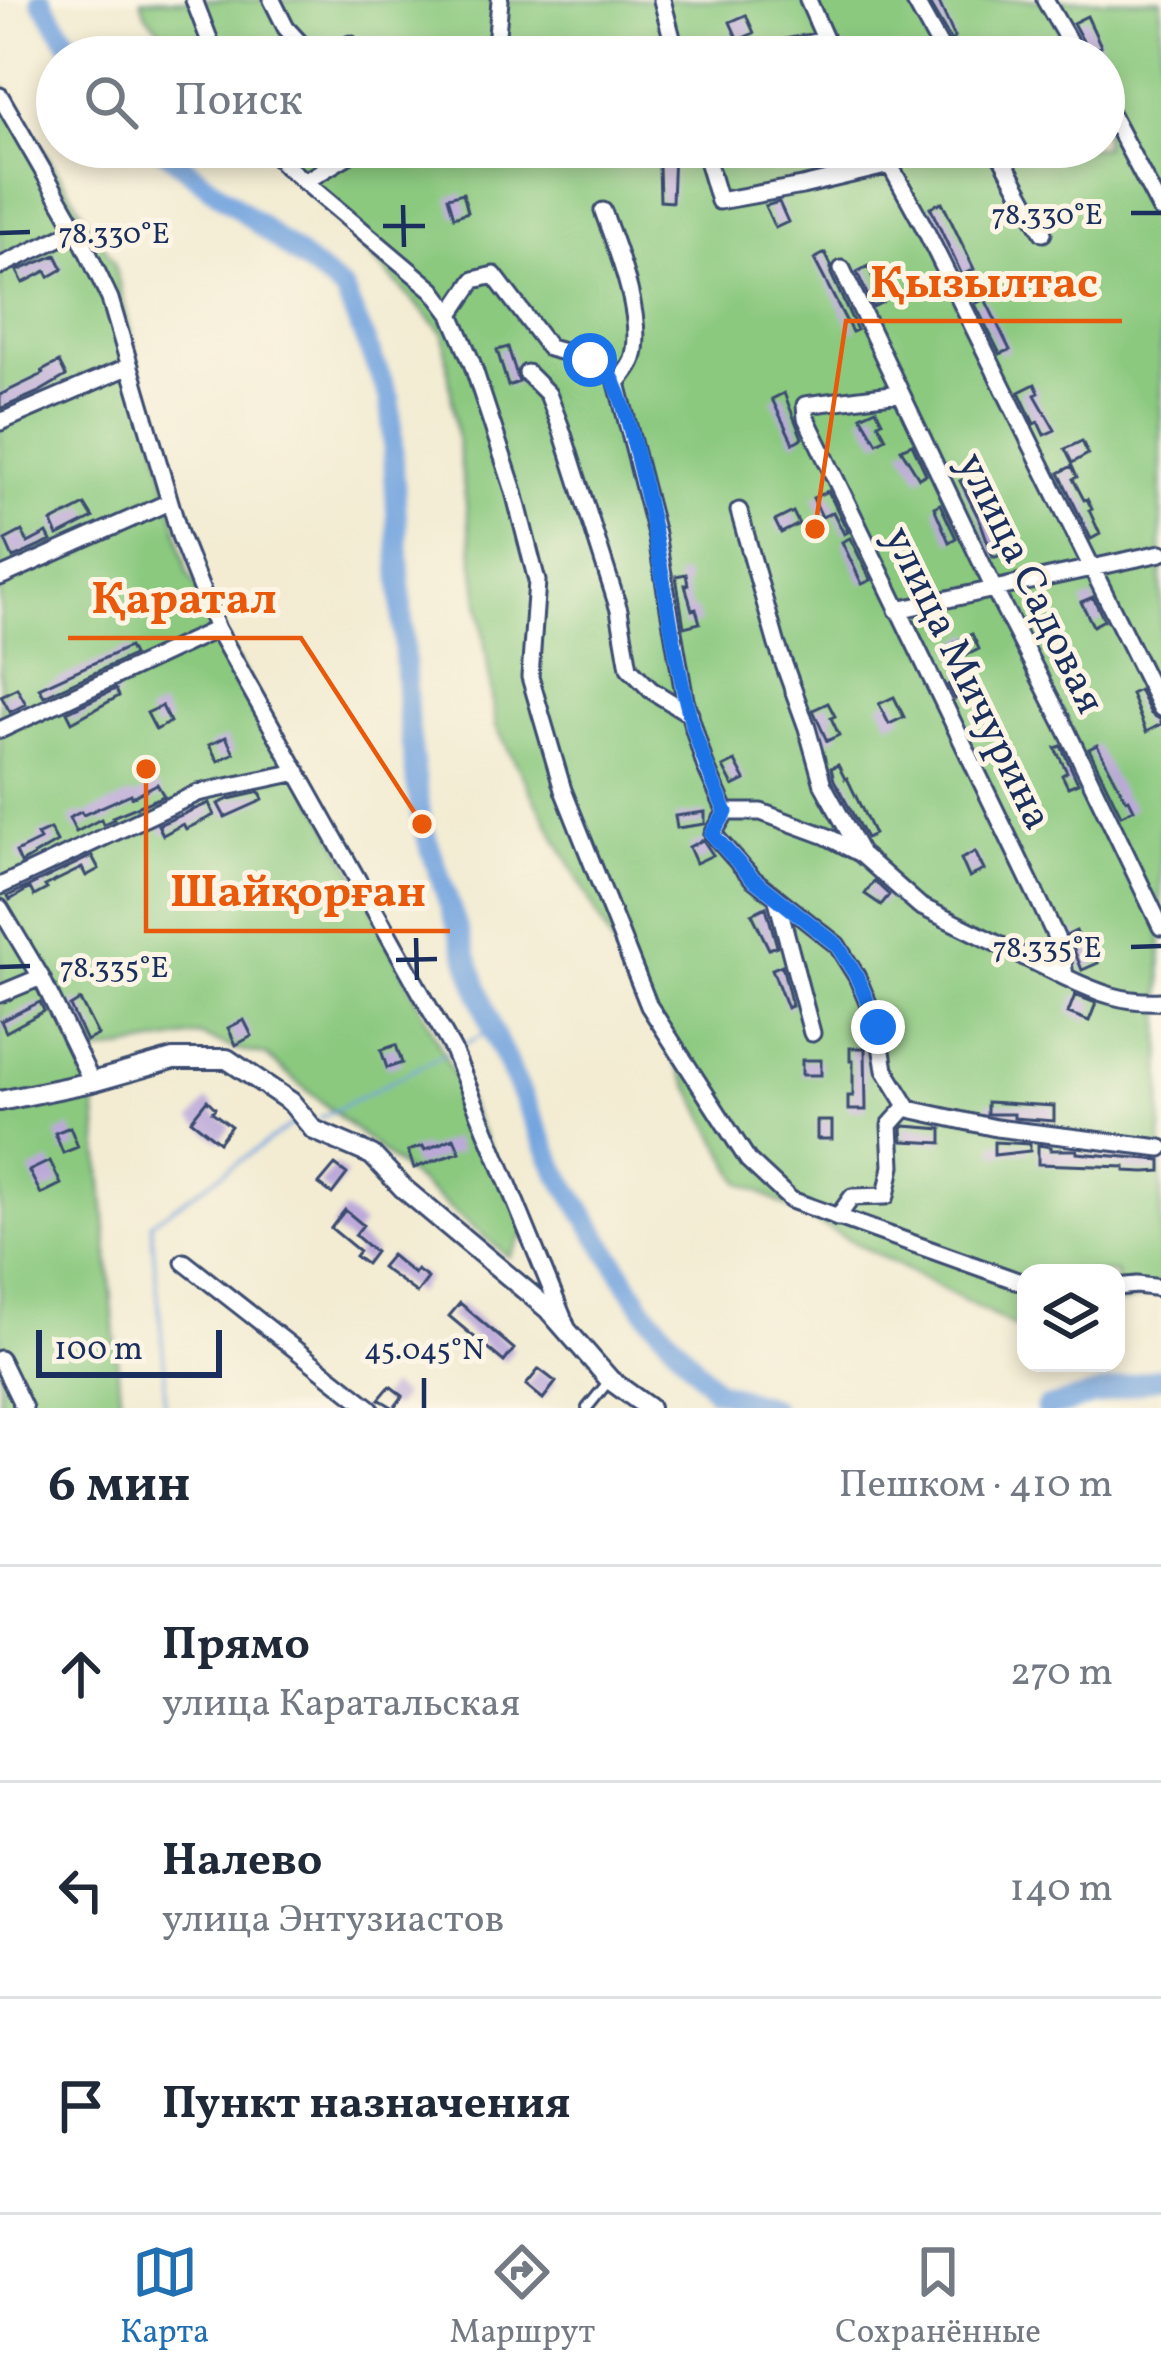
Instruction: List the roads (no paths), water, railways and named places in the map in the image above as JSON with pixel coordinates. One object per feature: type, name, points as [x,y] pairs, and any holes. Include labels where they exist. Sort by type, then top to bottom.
[{"type":"street","points":[[194,0],[208,36]]},
{"type":"street","points":[[272,0],[293,36]]},
{"type":"street","points":[[497,36],[500,0]]},
{"type":"street","points":[[662,0],[671,36]]},
{"type":"street","points":[[808,0],[823,36]]},
{"type":"street","points":[[914,0],[934,36]]},
{"type":"street","points":[[1045,0],[1066,36]]},
{"type":"street","points":[[2,103],[36,161]]},
{"type":"street","points":[[1125,142],[1161,210]]},
{"type":"street","points":[[40,168],[110,299],[170,502],[218,629],[460,1065],[570,1336]]},
{"type":"street","points":[[290,168],[433,290],[451,314],[513,488],[537,581],[530,677],[563,790],[649,1006],[748,1160],[791,1201],[1017,1281]]},
{"type":"street","points":[[304,182],[327,168]]},
{"type":"street","points":[[709,168],[719,201],[880,168]]},
{"type":"street","points":[[891,168],[1161,708]]},
{"type":"street","points":[[1008,168],[1043,232]]},
{"type":"street","points":[[603,211],[625,269],[636,333],[632,362],[617,383]]},
{"type":"street","points":[[0,266],[77,230]]},
{"type":"street","name":"улица Садовая","points":[[842,269],[1161,927]]},
{"type":"street","points":[[451,314],[474,280],[494,275],[549,348],[604,363],[617,383],[656,535],[690,714],[726,812]]},
{"type":"street","points":[[0,422],[130,366]]},
{"type":"street","points":[[527,373],[548,394],[561,428],[620,610],[629,668],[652,690],[690,714]]},
{"type":"street","name":"улица Мичурина","points":[[900,393],[806,405],[806,418],[1061,948],[1065,976]]},
{"type":"street","points":[[0,577],[170,502]]},
{"type":"street","points":[[739,511],[823,785],[861,854]]},
{"type":"street","points":[[897,610],[1161,553]]},
{"type":"street","points":[[0,730],[218,629]]},
{"type":"street","points":[[0,886],[198,793],[298,772]]},
{"type":"street","points":[[726,812],[761,812],[826,836],[861,854],[920,906],[1090,989],[1130,1002],[1161,1001]]},
{"type":"street","points":[[726,812],[712,834],[752,878],[837,945],[848,961],[878,1027],[885,1070],[909,1109],[996,1128],[1161,1148]]},
{"type":"street","points":[[777,900],[812,1033]]},
{"type":"street","points":[[0,908],[41,977],[92,1082]]},
{"type":"street","points":[[0,994],[41,977]]},
{"type":"street","points":[[0,1101],[173,1059],[227,1060],[291,1102],[314,1130],[372,1155],[403,1188],[548,1309],[610,1380],[649,1408]]},
{"type":"street","points":[[837,1218],[852,1197],[886,1196],[892,1166],[890,1125],[907,1106]]},
{"type":"street","points":[[184,1262],[370,1408]]},
{"type":"street","points":[[1125,1286],[1161,1288]]},
{"type":"street","points":[[0,1358],[24,1408]]},
{"type":"lane","points":[[587,1408],[610,1380]]},
{"type":"waterway","points":[[41,0],[64,36]]},
{"type":"waterway","points":[[186,168],[344,291],[390,399],[408,720],[422,824],[492,1030],[557,1171],[644,1309],[715,1390],[772,1408]]},
{"type":"waterway","points":[[461,1046],[492,1030]]},
{"type":"waterway","points":[[320,1118],[447,1053]]},
{"type":"waterway","points":[[164,1408],[151,1223],[293,1124]]},
{"type":"waterway","points":[[1046,1408],[1161,1377]]},
{"type":"place","name":"Қызылтас","points":[[815,529]]},
{"type":"place","name":"Шайқорған","points":[[146,769]]},
{"type":"place","name":"Қаратал","points":[[422,824]]}]
